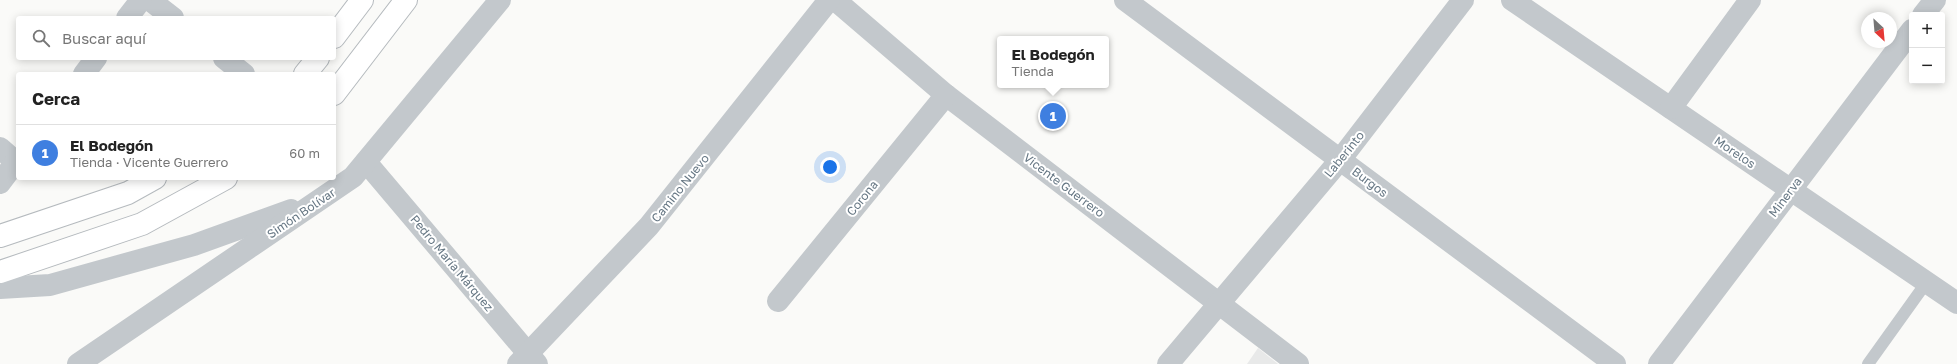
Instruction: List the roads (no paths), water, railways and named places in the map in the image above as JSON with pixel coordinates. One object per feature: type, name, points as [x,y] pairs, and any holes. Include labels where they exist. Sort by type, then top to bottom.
[{"type":"main road","points":[[336,34],[362,0]]},
{"type":"main road","points":[[336,91],[406,0]]},
{"type":"main road","points":[[308,72],[316,60]]},
{"type":"main road","points":[[0,236],[128,193],[151,180]]},
{"type":"main road","points":[[0,272],[142,224],[222,180]]},
{"type":"street","points":[[129,16],[141,0]]},
{"type":"street","points":[[150,0],[170,16]]},
{"type":"street","name":"Simón Bolívar","points":[[78,364],[353,177],[500,0]]},
{"type":"street","name":"Camino Nuevo","points":[[528,361],[649,226],[830,0]]},
{"type":"street","name":"Vicente Guerrero","points":[[835,0],[946,94],[1298,364]]},
{"type":"street","name":"Burgos","points":[[1125,0],[1615,364]]},
{"type":"street","name":"Laberinto","points":[[1168,364],[1340,160],[1463,0]]},
{"type":"street","name":"Morelos","points":[[1512,0],[1957,304]]},
{"type":"street","points":[[1671,108],[1750,0]]},
{"type":"street","points":[[1925,12],[1935,0]]},
{"type":"street","name":"Minerva","points":[[1659,364],[1909,34]]},
{"type":"street","points":[[86,72],[94,60]]},
{"type":"street","points":[[226,60],[242,72]]},
{"type":"street","name":"Corona","points":[[778,301],[946,94]]},
{"type":"street","points":[[0,183],[11,156]]},
{"type":"street","name":"Pedro María Márquez","points":[[366,162],[528,361]]},
{"type":"street","points":[[0,288],[50,285],[194,245],[322,199]]},
{"type":"lane","points":[[1868,364],[1926,282]]},
{"type":"place","name":"El Bodegón","points":[[1053,116]]}]
